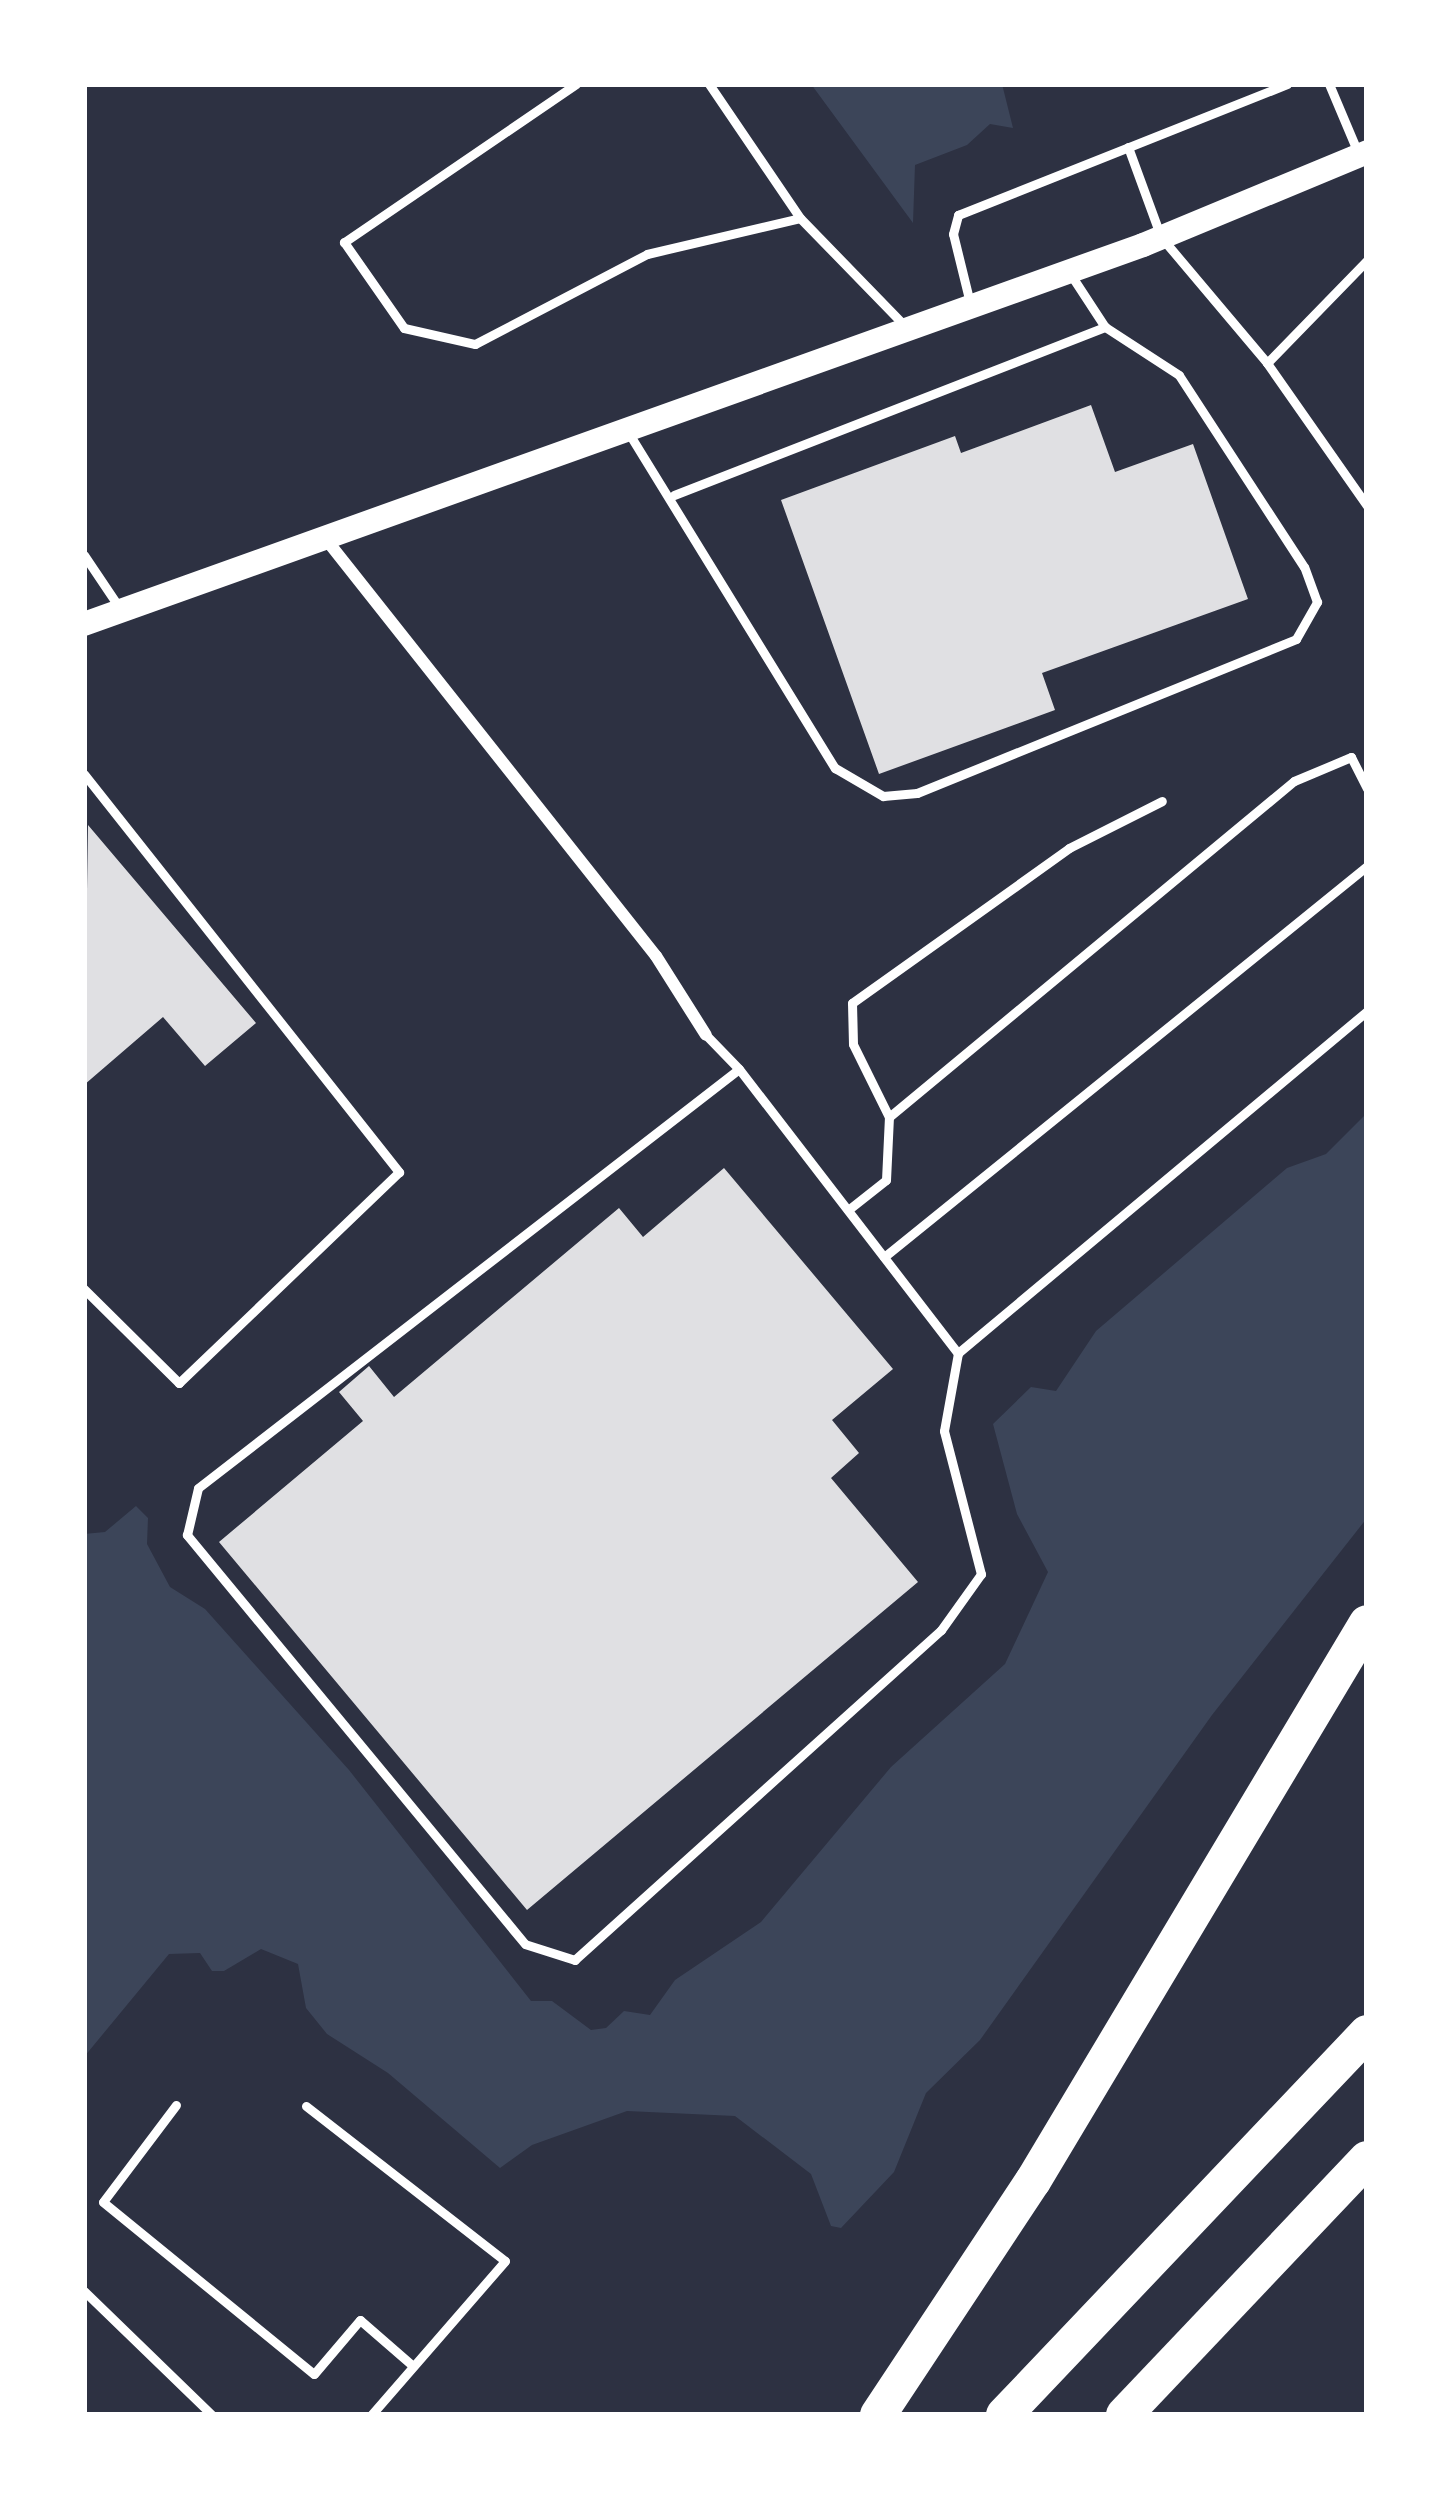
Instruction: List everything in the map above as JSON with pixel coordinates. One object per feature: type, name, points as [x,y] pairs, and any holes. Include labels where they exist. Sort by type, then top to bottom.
[{"type":"highway","points":[[878,2415],[1033,2181],[1367,1623]]},
{"type":"highway","points":[[1004,2415],[1367,2033]]},
{"type":"highway","points":[[1124,2415],[1367,2159]]},
{"type":"main road","points":[[84,624],[1069,272],[1363,153]]},
{"type":"street","points":[[324,537],[656,956],[706,1034]]},
{"type":"lane","points":[[576,84],[344,242],[404,328],[475,344],[647,254],[800,218]]},
{"type":"lane","points":[[709,84],[800,218],[908,329]]},
{"type":"lane","points":[[971,307],[953,234],[958,215],[1287,84]]},
{"type":"lane","points":[[1328,84],[1363,153]]},
{"type":"lane","points":[[1128,147],[1161,237],[1267,363],[1367,506]]},
{"type":"lane","points":[[1267,363],[1367,260]]},
{"type":"lane","points":[[625,428],[674,496],[836,768],[860,789],[917,794],[1195,686],[1296,639],[1317,602],[1304,567],[1179,375],[1105,327],[1069,272]]},
{"type":"lane","points":[[674,496],[1105,327]]},
{"type":"lane","points":[[84,555],[121,610]]},
{"type":"lane","points":[[889,1118],[1294,781],[1351,757],[1367,788]]},
{"type":"lane","points":[[84,774],[399,1172],[179,1383],[84,1289]]},
{"type":"lane","points":[[848,1210],[886,1180],[889,1118],[854,1044],[852,1004],[1069,848],[1162,801]]},
{"type":"lane","points":[[884,1257],[1367,866]]},
{"type":"lane","points":[[739,1069],[198,1488],[187,1535],[525,1943],[575,1960],[940,1630],[981,1574],[944,1431],[958,1353],[1367,1011]]},
{"type":"lane","points":[[706,1034],[739,1069],[958,1353]]},
{"type":"lane","points":[[176,2105],[103,2202],[314,2374],[360,2320],[412,2366]]},
{"type":"lane","points":[[306,2106],[505,2261],[371,2415]]},
{"type":"lane","points":[[84,2291],[212,2415]]},
{"type":"shaded area","points":[[811,84],[1002,84],[1013,128],[990,124],[967,145],[915,165],[913,223]]},
{"type":"shaded area","points":[[1367,1113],[1367,1518],[1212,1715],[980,2040],[926,2093],[894,2172],[841,2228],[831,2226],[811,2174],[735,2116],[627,2111],[532,2145],[500,2168],[388,2073],[327,2034],[306,2008],[298,1964],[261,1949],[224,1971],[212,1971],[200,1953],[169,1954],[84,2057],[84,1534],[105,1532],[136,1506],[148,1518],[147,1544],[170,1587],[205,1609],[349,1770],[531,2001],[552,2001],[591,2030],[606,2028],[624,2011],[650,2015],[675,1980],[761,1922],[891,1767],[1005,1664],[1048,1572],[1017,1514],[993,1424],[1031,1387],[1056,1391],[1096,1331],[1287,1168],[1326,1154]]},
{"type":"building","points":[[1091,405],[1115,472],[1193,444],[1248,599],[1042,673],[1055,710],[879,774],[781,500],[955,436],[961,453]]},
{"type":"building","points":[[88,825],[256,1023],[205,1066],[163,1017],[84,1085]]},
{"type":"building","points":[[724,1168],[893,1369],[832,1420],[859,1453],[831,1478],[918,1582],[527,1910],[219,1542],[363,1421],[339,1392],[369,1366],[394,1397],[619,1208],[643,1237]]}]
